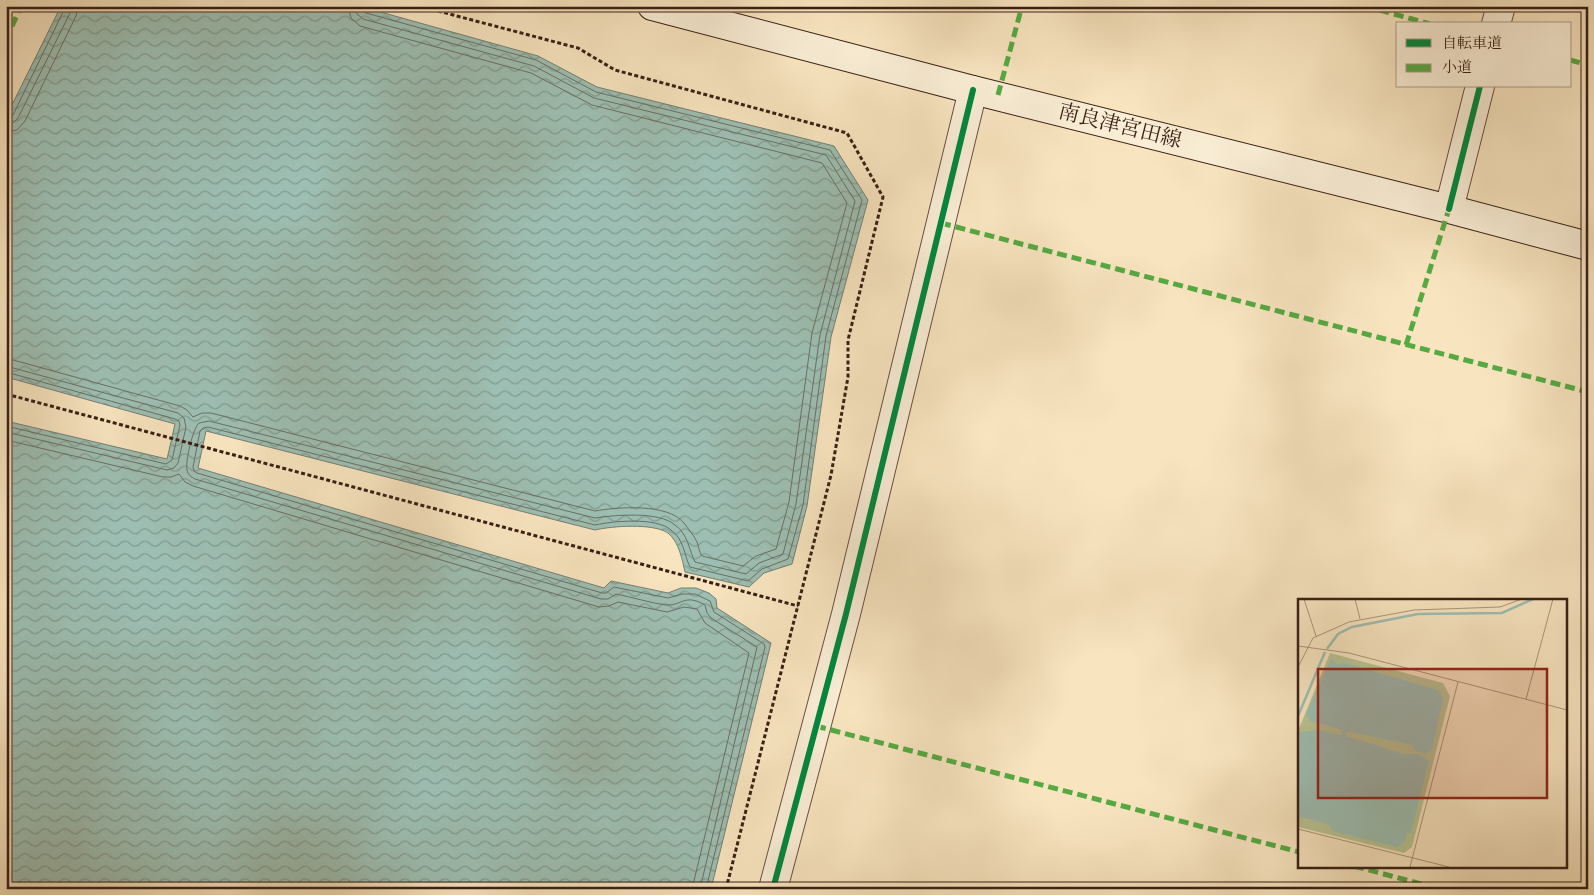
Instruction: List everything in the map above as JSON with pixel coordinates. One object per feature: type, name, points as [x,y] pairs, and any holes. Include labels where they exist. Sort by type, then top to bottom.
[{"type":"street","name":"南良津宮田線","points":[[652,6],[973,90],[1449,209],[1588,246]]},
{"type":"street","points":[[1496,22],[1500,6]]},
{"type":"street","points":[[1449,209],[1479,88]]},
{"type":"street","points":[[774,889],[848,604],[973,90]]},
{"type":"path","points":[[419,6],[578,48],[616,70],[847,133],[884,198],[848,340],[848,378],[831,475],[726,889]]},
{"type":"path","points":[[6,394],[798,606]]},
{"type":"water","points":[[61,6],[359,6],[538,56],[597,87],[834,146],[868,200],[831,337],[807,506],[792,564],[764,573],[749,587],[685,572],[680,551],[675,541],[668,533],[661,530],[632,526],[595,530],[206,431],[198,468],[604,588],[611,581],[668,593],[681,588],[696,588],[709,593],[716,599],[717,608],[771,643],[711,889],[6,889],[6,421],[167,459],[175,424],[6,377],[6,117]]},
{"type":"marked path","points":[[6,40],[21,6]]},
{"type":"marked path","points":[[998,95],[1022,6]]},
{"type":"marked path","points":[[1365,6],[1423,22]]},
{"type":"marked path","points":[[1572,61],[1588,65]]},
{"type":"marked path","points":[[1406,345],[1449,209]]},
{"type":"marked path","points":[[941,223],[1588,392]]},
{"type":"marked path","points":[[816,726],[1298,852]]},
{"type":"marked path","points":[[1361,868],[1440,889]]},
{"type":"cycle path","points":[[1449,209],[1479,88]]},
{"type":"cycle path","points":[[773,889],[846,614],[973,90]]}]
